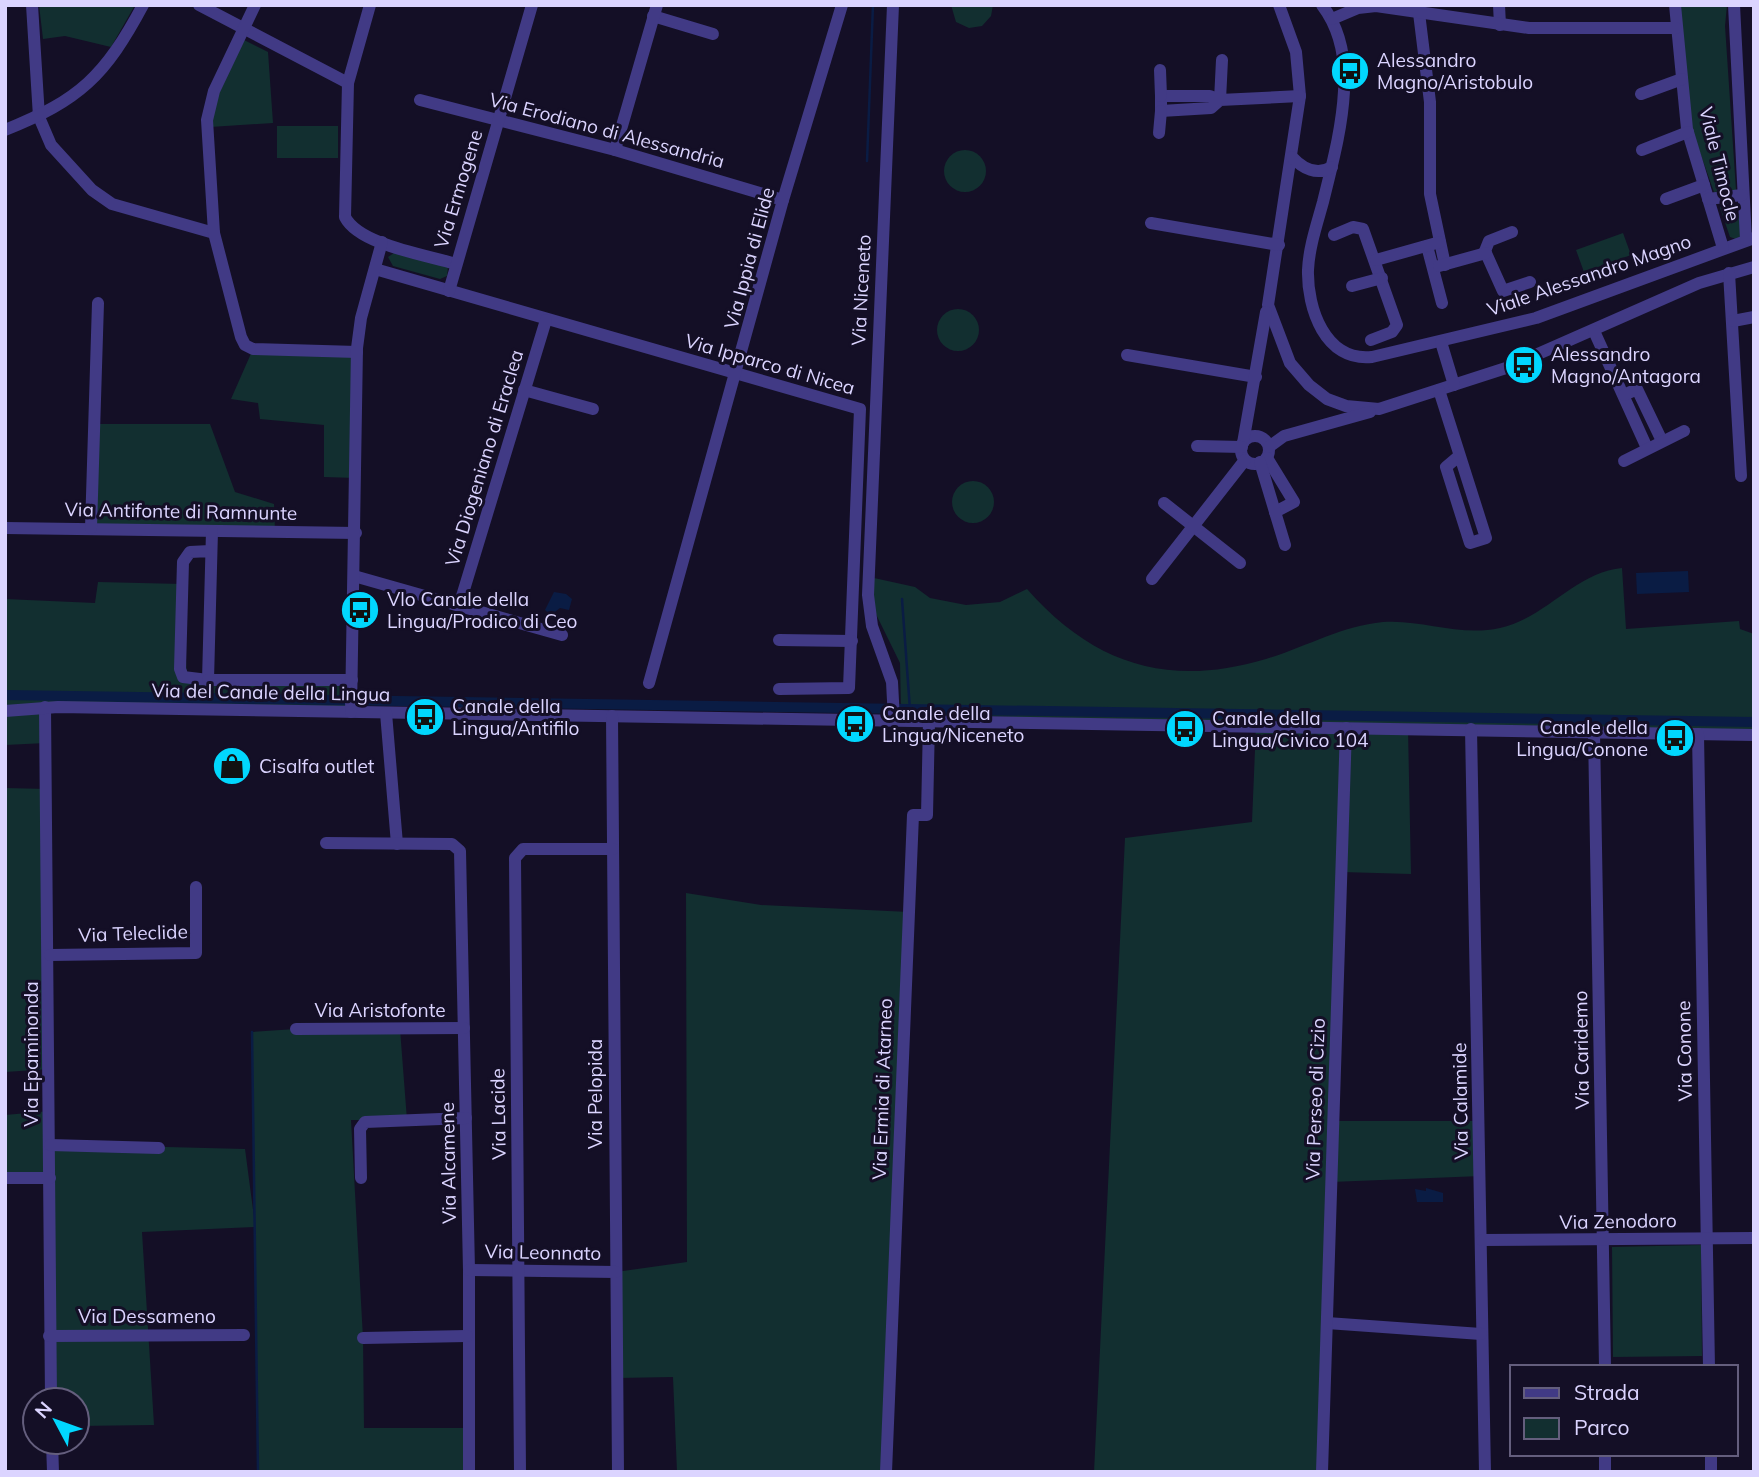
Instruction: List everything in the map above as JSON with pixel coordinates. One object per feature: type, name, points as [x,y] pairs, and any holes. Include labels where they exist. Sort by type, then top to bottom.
[{"type":"street","points":[[32,5],[39,117],[51,145],[101,197],[122,207],[214,233]]},
{"type":"street","points":[[5,130],[39,117],[67,101],[99,74],[116,54],[143,5]]},
{"type":"street","points":[[255,5],[219,80],[207,116],[214,233],[246,345],[253,349],[357,352]]},
{"type":"street","points":[[370,5],[348,82],[345,213],[356,231],[382,242],[456,264]]},
{"type":"street","name":"Via Ermogene","points":[[449,291],[532,5]]},
{"type":"street","name":"Via Ippia di Elide","points":[[649,683],[737,374],[783,200],[842,5]]},
{"type":"street","name":"Via Niceneto","points":[[893,5],[874,411],[869,608],[873,630],[891,678],[894,716]]},
{"type":"street","points":[[1279,5],[1294,46],[1300,96],[1279,245],[1243,450],[1251,463],[1265,456],[1284,436],[1379,409],[1517,364],[1663,299],[1729,273],[1754,267]]},
{"type":"street","name":"Viale Alessandro Magno","points":[[1322,5],[1332,19],[1342,50],[1345,73],[1342,116],[1308,270],[1312,306],[1326,337],[1344,352],[1362,358],[1441,342],[1545,315],[1750,239]]},
{"type":"street","points":[[1499,5],[1500,25]]},
{"type":"street","name":"Viale Timocle","points":[[1675,5],[1688,132],[1723,248]]},
{"type":"street","name":"Viale Timocle","points":[[1734,5],[1742,195],[1750,239]]},
{"type":"street","points":[[204,6],[348,82]]},
{"type":"street","points":[[1332,19],[1371,6],[1529,28],[1676,27]]},
{"type":"street","points":[[615,150],[655,11],[713,34]]},
{"type":"street","points":[[1419,13],[1430,102],[1430,194],[1440,242],[1439,266],[1443,303]]},
{"type":"street","points":[[1161,111],[1212,108],[1220,100],[1222,60]]},
{"type":"street","points":[[1159,133],[1160,70]]},
{"type":"street","points":[[1641,94],[1682,79]]},
{"type":"street","points":[[1161,96],[1210,96],[1220,100],[1300,96]]},
{"type":"street","name":"Via Erodiano di Alessandria","points":[[420,100],[615,150],[783,200]]},
{"type":"street","points":[[1642,150],[1688,132]]},
{"type":"street","points":[[1292,157],[1312,170],[1323,171],[1332,167]]},
{"type":"street","points":[[1289,176],[1310,177],[1327,187]]},
{"type":"street","points":[[1667,199],[1704,185]]},
{"type":"street","points":[[1708,199],[1742,195]]},
{"type":"street","points":[[1151,223],[1279,245]]},
{"type":"street","points":[[1334,235],[1361,228],[1367,235],[1376,260],[1397,325],[1392,332],[1371,340]]},
{"type":"street","points":[[1512,232],[1487,243],[1486,253],[1503,291],[1530,282]]},
{"type":"street","points":[[351,710],[357,352],[361,318],[382,242]]},
{"type":"street","points":[[1376,260],[1440,242]]},
{"type":"street","points":[[1427,246],[1439,266]]},
{"type":"street","points":[[1439,266],[1486,253]]},
{"type":"street","name":"Via Ipparco di Nicea","points":[[375,270],[860,409],[849,688],[779,689]]},
{"type":"street","points":[[1729,273],[1741,476]]},
{"type":"street","points":[[1652,276],[1663,299]]},
{"type":"street","points":[[1352,286],[1382,278]]},
{"type":"street","points":[[91,528],[98,303]]},
{"type":"street","points":[[1268,304],[1287,358],[1308,385],[1339,404],[1379,409]]},
{"type":"street","points":[[1733,321],[1754,317]]},
{"type":"street","name":"Via Diogeniano di Eraclea","points":[[459,606],[545,320]]},
{"type":"street","points":[[1594,331],[1647,448]]},
{"type":"street","points":[[1441,342],[1454,385]]},
{"type":"street","points":[[1127,355],[1256,377]]},
{"type":"street","points":[[1624,395],[1637,389],[1662,441]]},
{"type":"street","points":[[524,390],[593,409]]},
{"type":"street","points":[[1438,390],[1486,538],[1470,543],[1446,467],[1459,456]]},
{"type":"street","points":[[860,409],[874,411]]},
{"type":"street","points":[[1624,461],[1684,431]]},
{"type":"street","points":[[1152,579],[1193,526],[1255,435],[1266,441],[1265,456],[1275,512],[1285,545]]},
{"type":"street","points":[[1197,446],[1243,450]]},
{"type":"street","points":[[1265,456],[1294,502],[1275,512]]},
{"type":"street","points":[[1164,503],[1240,563]]},
{"type":"street","name":"Via Antifonte di Ramnunte","points":[[5,528],[356,533]]},
{"type":"street","points":[[208,680],[212,531]]},
{"type":"street","points":[[210,551],[190,552],[183,560],[179,663],[183,677],[352,685]]},
{"type":"street","points":[[354,576],[562,635]]},
{"type":"street","points":[[779,640],[852,641]]},
{"type":"street","name":"Via del Canale della Lingua","points":[[5,710],[45,707],[612,716],[894,716],[929,720],[1754,735]]},
{"type":"street","name":"Via Epaminonda","points":[[45,707],[50,955],[51,1386]]},
{"type":"street","points":[[326,843],[397,844],[386,713]]},
{"type":"street","name":"Via Pelopida","points":[[612,716],[618,1472]]},
{"type":"street","name":"Via Ermia di Atarneo","points":[[886,1472],[913,815],[926,815],[929,720]]},
{"type":"street","name":"Via Perseo di Cizio","points":[[1322,1472],[1346,728]]},
{"type":"street","name":"Via Calamide","points":[[1471,729],[1485,1472]]},
{"type":"street","name":"Via Caridemo","points":[[1594,732],[1605,1365]]},
{"type":"street","name":"Via Conone","points":[[1698,734],[1709,1365]]},
{"type":"street","name":"Via Alcamene","points":[[397,844],[452,844],[460,852],[469,1270],[469,1472]]},
{"type":"street","name":"Via Lacide","points":[[520,1472],[515,858],[523,849],[613,849]]},
{"type":"street","name":"Via Teleclide","points":[[50,955],[196,953],[196,887]]},
{"type":"street","name":"Via Aristofonte","points":[[296,1029],[464,1028]]},
{"type":"street","points":[[361,1178],[362,1123],[466,1118]]},
{"type":"street","points":[[50,1145],[159,1147]]},
{"type":"street","points":[[5,1178],[50,1178]]},
{"type":"street","name":"Via Zenodoro","points":[[1482,1240],[1754,1238]]},
{"type":"street","name":"Via Leonnato","points":[[469,1270],[616,1272]]},
{"type":"street","points":[[1327,1323],[1481,1334]]},
{"type":"street","name":"Via Dessameno","points":[[49,1336],[244,1335]]},
{"type":"street","points":[[363,1338],[467,1336]]},
{"type":"green space","points":[[39,5],[135,5],[111,47],[65,36],[43,39]]},
{"type":"green space","points":[[951,5],[993,5],[991,16],[982,26],[969,28],[956,22]]},
{"type":"green space","points":[[1680,5],[1727,5],[1725,26],[1736,190],[1714,192],[1692,130]]},
{"type":"green space","points":[[244,40],[268,52],[273,123],[210,127],[213,105]]},
{"type":"green space","points":[[277,126],[338,126],[338,158],[277,158]]},
{"type":"green space","points":[[965,150],[980,156],[986,171],[980,186],[965,192],[950,186],[944,171],[950,156]]},
{"type":"green space","points":[[1730,202],[1735,215],[1740,215],[1741,236],[1736,239],[1730,237],[1720,208],[1722,204]]},
{"type":"green space","points":[[1623,233],[1631,255],[1584,272],[1576,250]]},
{"type":"green space","points":[[397,251],[448,267],[447,276],[440,279],[393,266],[388,257]]},
{"type":"green space","points":[[958,309],[973,315],[979,330],[973,345],[958,351],[943,345],[937,330],[943,315]]},
{"type":"green space","points":[[253,349],[357,352],[356,478],[324,477],[324,425],[260,419],[258,403],[231,399]]},
{"type":"green space","points":[[94,424],[210,424],[235,492],[274,504],[275,532],[91,528]]},
{"type":"green space","points":[[973,481],[988,487],[994,502],[988,517],[973,523],[958,517],[952,502],[958,487]]},
{"type":"green space","points":[[1622,568],[1626,629],[1739,621],[1740,629],[1754,634],[1754,730],[907,715],[901,711],[900,663],[872,606],[874,578],[915,587],[930,598],[966,605],[1000,602],[1027,589],[1079,636],[1106,652],[1165,670],[1197,671],[1266,659],[1338,632],[1368,624],[1398,622],[1470,630],[1500,628],[1532,615],[1590,578],[1605,571]]},
{"type":"green space","points":[[98,582],[182,584],[187,679],[352,680],[351,712],[46,707],[46,743],[5,745],[5,599],[95,603]]},
{"type":"green space","points":[[1256,726],[1408,729],[1411,874],[1342,872],[1334,1121],[1480,1121],[1481,1176],[1331,1182],[1322,1472],[1094,1472],[1125,838],[1252,822]]},
{"type":"green space","points":[[5,788],[47,789],[50,1069],[5,1072]]},
{"type":"green space","points":[[686,893],[761,905],[909,912],[886,1472],[677,1472],[673,1377],[617,1378],[616,1272],[687,1262]]},
{"type":"green space","points":[[296,1029],[400,1029],[407,1120],[351,1120],[363,1338],[364,1428],[468,1428],[469,1472],[258,1472],[254,1227],[142,1232],[154,1425],[91,1426],[91,1386],[51,1386],[50,1178],[5,1178],[5,1115],[50,1111],[50,1144],[245,1149],[254,1217],[252,1032]]},
{"type":"green space","points":[[1701,1245],[1702,1356],[1613,1357],[1612,1247]]},
{"type":"water","points":[[1688,571],[1689,592],[1637,594],[1636,573]]},
{"type":"water","points":[[554,592],[566,594],[572,599],[569,610],[560,608],[551,615],[545,610]]},
{"type":"water","points":[[1426,1188],[1443,1193],[1443,1202],[1417,1202],[1415,1189],[1426,1191]]},
{"type":"waterway","points":[[867,161],[873,5]]},
{"type":"waterway","points":[[902,599],[910,710]]},
{"type":"waterway","points":[[5,695],[1754,722]]},
{"type":"waterway","points":[[252,1032],[258,1472]]},
{"type":"place","name":"Alessandro Magno/Aristobulo","points":[[1350,71]]},
{"type":"place","name":"Alessandro Magno/Antagora","points":[[1524,365]]},
{"type":"place","name":"Vlo Canale della Lingua/Prodico di Ceo","points":[[360,610]]},
{"type":"place","name":"Canale della Lingua/Antifilo","points":[[425,717]]},
{"type":"place","name":"Canale della Lingua/Niceneto","points":[[855,724]]},
{"type":"place","name":"Canale della Lingua/Civico 104","points":[[1185,729]]},
{"type":"place","name":"Canale della Lingua/Conone","points":[[1675,738]]},
{"type":"place","name":"Cisalfa outlet","points":[[232,766]]}]
